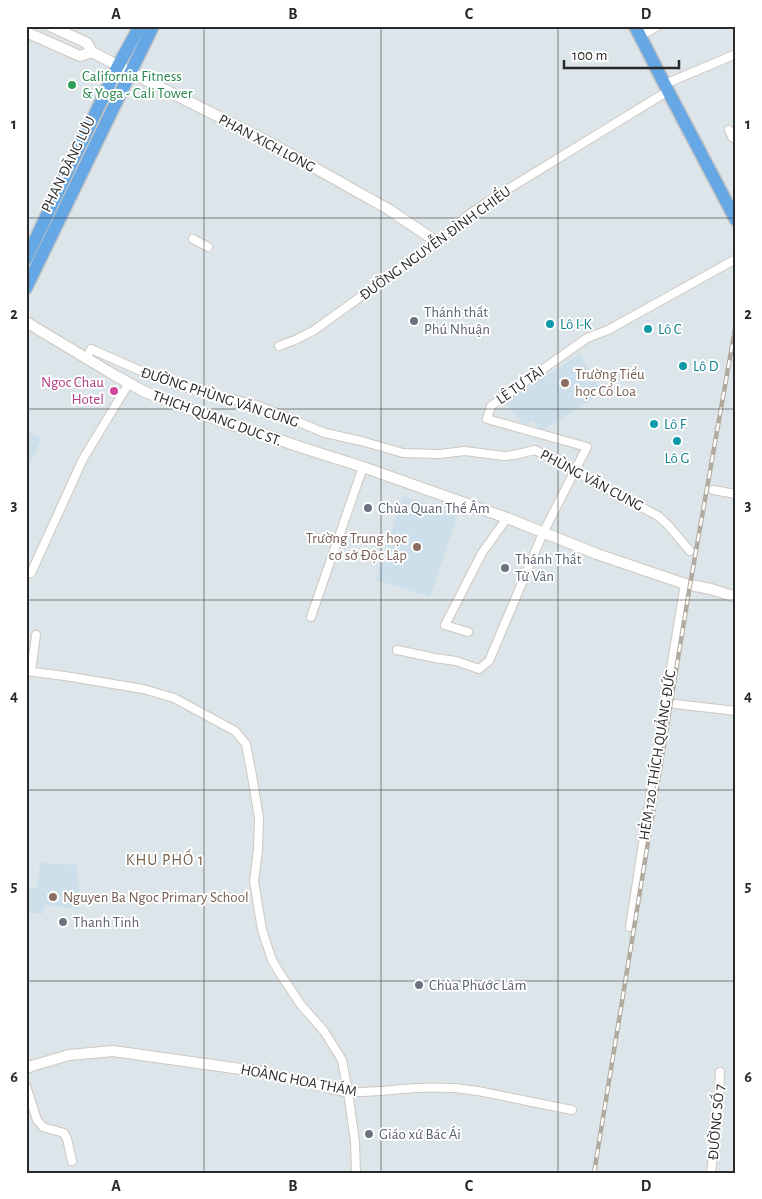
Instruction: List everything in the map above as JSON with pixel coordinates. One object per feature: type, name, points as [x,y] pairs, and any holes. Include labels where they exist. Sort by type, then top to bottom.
[{"type":"main road","name":"PHAN ĐĂNG LƯU","points":[[26,259],[118,66],[140,26]]},
{"type":"main road","name":"PHAN ĐĂNG LƯU","points":[[26,288],[153,26]]},
{"type":"main road","points":[[638,31],[736,220]]},
{"type":"street","points":[[26,32],[80,56],[92,52],[88,43],[50,26]]},
{"type":"street","points":[[638,31],[658,26]]},
{"type":"street","name":"PHAN XICH LONG","points":[[92,52],[267,141],[390,210],[437,242]]},
{"type":"street","name":"ĐƯỜNG NGUYỄN ĐÌNH CHIỂU","points":[[279,346],[313,331],[437,242],[468,215],[666,88],[736,54]]},
{"type":"street","points":[[729,130],[732,137],[736,139]]},
{"type":"street","points":[[193,239],[208,247]]},
{"type":"street","name":"LÊ TỰ TÀI","points":[[397,650],[435,658],[456,660],[479,669],[489,661],[543,534],[587,447],[487,419],[490,406],[587,338],[608,330],[736,259]]},
{"type":"street","name":"THICH QUANG DUC ST.","points":[[26,322],[141,390],[225,423],[363,467],[507,518]]},
{"type":"street","name":"ĐƯỜNG PHÙNG VĂN CUNG","points":[[86,359],[91,350],[150,375],[187,388],[256,405],[325,433],[390,449]]},
{"type":"street","points":[[116,376],[123,364]]},
{"type":"street","points":[[141,390],[150,375]]},
{"type":"street","points":[[30,573],[82,460],[129,383]]},
{"type":"street","name":"PHÙNG VĂN CUNG","points":[[390,449],[403,453],[439,454],[465,451],[504,456],[514,456],[535,450],[658,516],[690,552]]},
{"type":"street","points":[[311,617],[363,467]]},
{"type":"street","points":[[713,490],[736,494]]},
{"type":"street","points":[[468,632],[445,626],[482,553],[507,518],[597,554],[685,584],[711,589],[736,597]]},
{"type":"street","name":"HẺM 120 THÍCH QUẢNG ĐỨC","points":[[630,927],[685,584]]},
{"type":"street","points":[[36,635],[29,671],[143,689],[174,698],[235,731],[246,744],[259,818],[258,850],[254,881],[262,930],[272,960],[279,972],[302,1005],[324,1031],[342,1060],[355,1142],[356,1173]]},
{"type":"street","points":[[675,704],[736,711]]},
{"type":"street","points":[[650,799],[659,802]]},
{"type":"street","name":"HOÀNG HOA THÁM","points":[[26,1068],[69,1055],[113,1051],[262,1072],[348,1092],[360,1093],[421,1088],[463,1089],[572,1110]]},
{"type":"street","name":"ĐƯỜNG SỐ 7","points":[[711,1173],[720,1072]]},
{"type":"street","points":[[26,1086],[38,1120],[43,1127],[64,1133],[72,1162]]},
{"type":"shaded area","name":"Trường Tiểu học Cổ Loa","points":[[580,354],[602,393],[541,431],[533,420],[524,425],[504,402]]},
{"type":"shaded area","points":[[26,430],[42,438],[26,471]]},
{"type":"shaded area","name":"Trường Trung học cơ sở Độc Lập","points":[[403,496],[458,514],[430,597],[376,580]]},
{"type":"shaded area","name":"Nguyen Ba Ngoc Primary School","points":[[40,863],[77,865],[80,909],[44,905],[43,914],[26,912],[26,888],[37,888]]},
{"type":"railway","points":[[594,1173],[690,585],[736,323]]},
{"type":"place","name":"California Fitness & Yoga - Cali Tower","points":[[72,85]]},
{"type":"place","name":"Thánh thất Phú Nhuận","points":[[414,321]]},
{"type":"place","name":"Lô I-K","points":[[550,324]]},
{"type":"place","name":"Lô C","points":[[648,329]]},
{"type":"place","name":"Lô D","points":[[683,366]]},
{"type":"place","name":"Trường Tiểu học Cổ Loa","points":[[565,383]]},
{"type":"place","name":"Ngoc Chau Hotel","points":[[114,391]]},
{"type":"place","name":"Lô F","points":[[654,424]]},
{"type":"place","name":"Lô G","points":[[677,441]]},
{"type":"place","name":"Chùa Quan Thế Âm","points":[[368,508]]},
{"type":"place","name":"Trường Trung học cơ sở Độc Lập","points":[[417,547]]},
{"type":"place","name":"Thánh Thất Từ Vân","points":[[505,568]]},
{"type":"place","name":"Nguyen Ba Ngoc Primary School","points":[[53,897]]},
{"type":"place","name":"Thanh Tinh","points":[[63,922]]},
{"type":"place","name":"Chùa Phước Lâm","points":[[419,985]]},
{"type":"place","name":"Giáo xứ Bác Ái","points":[[369,1134]]},
{"type":"district","name":"KHU PHỐ 1","points":[[165,859]]}]
